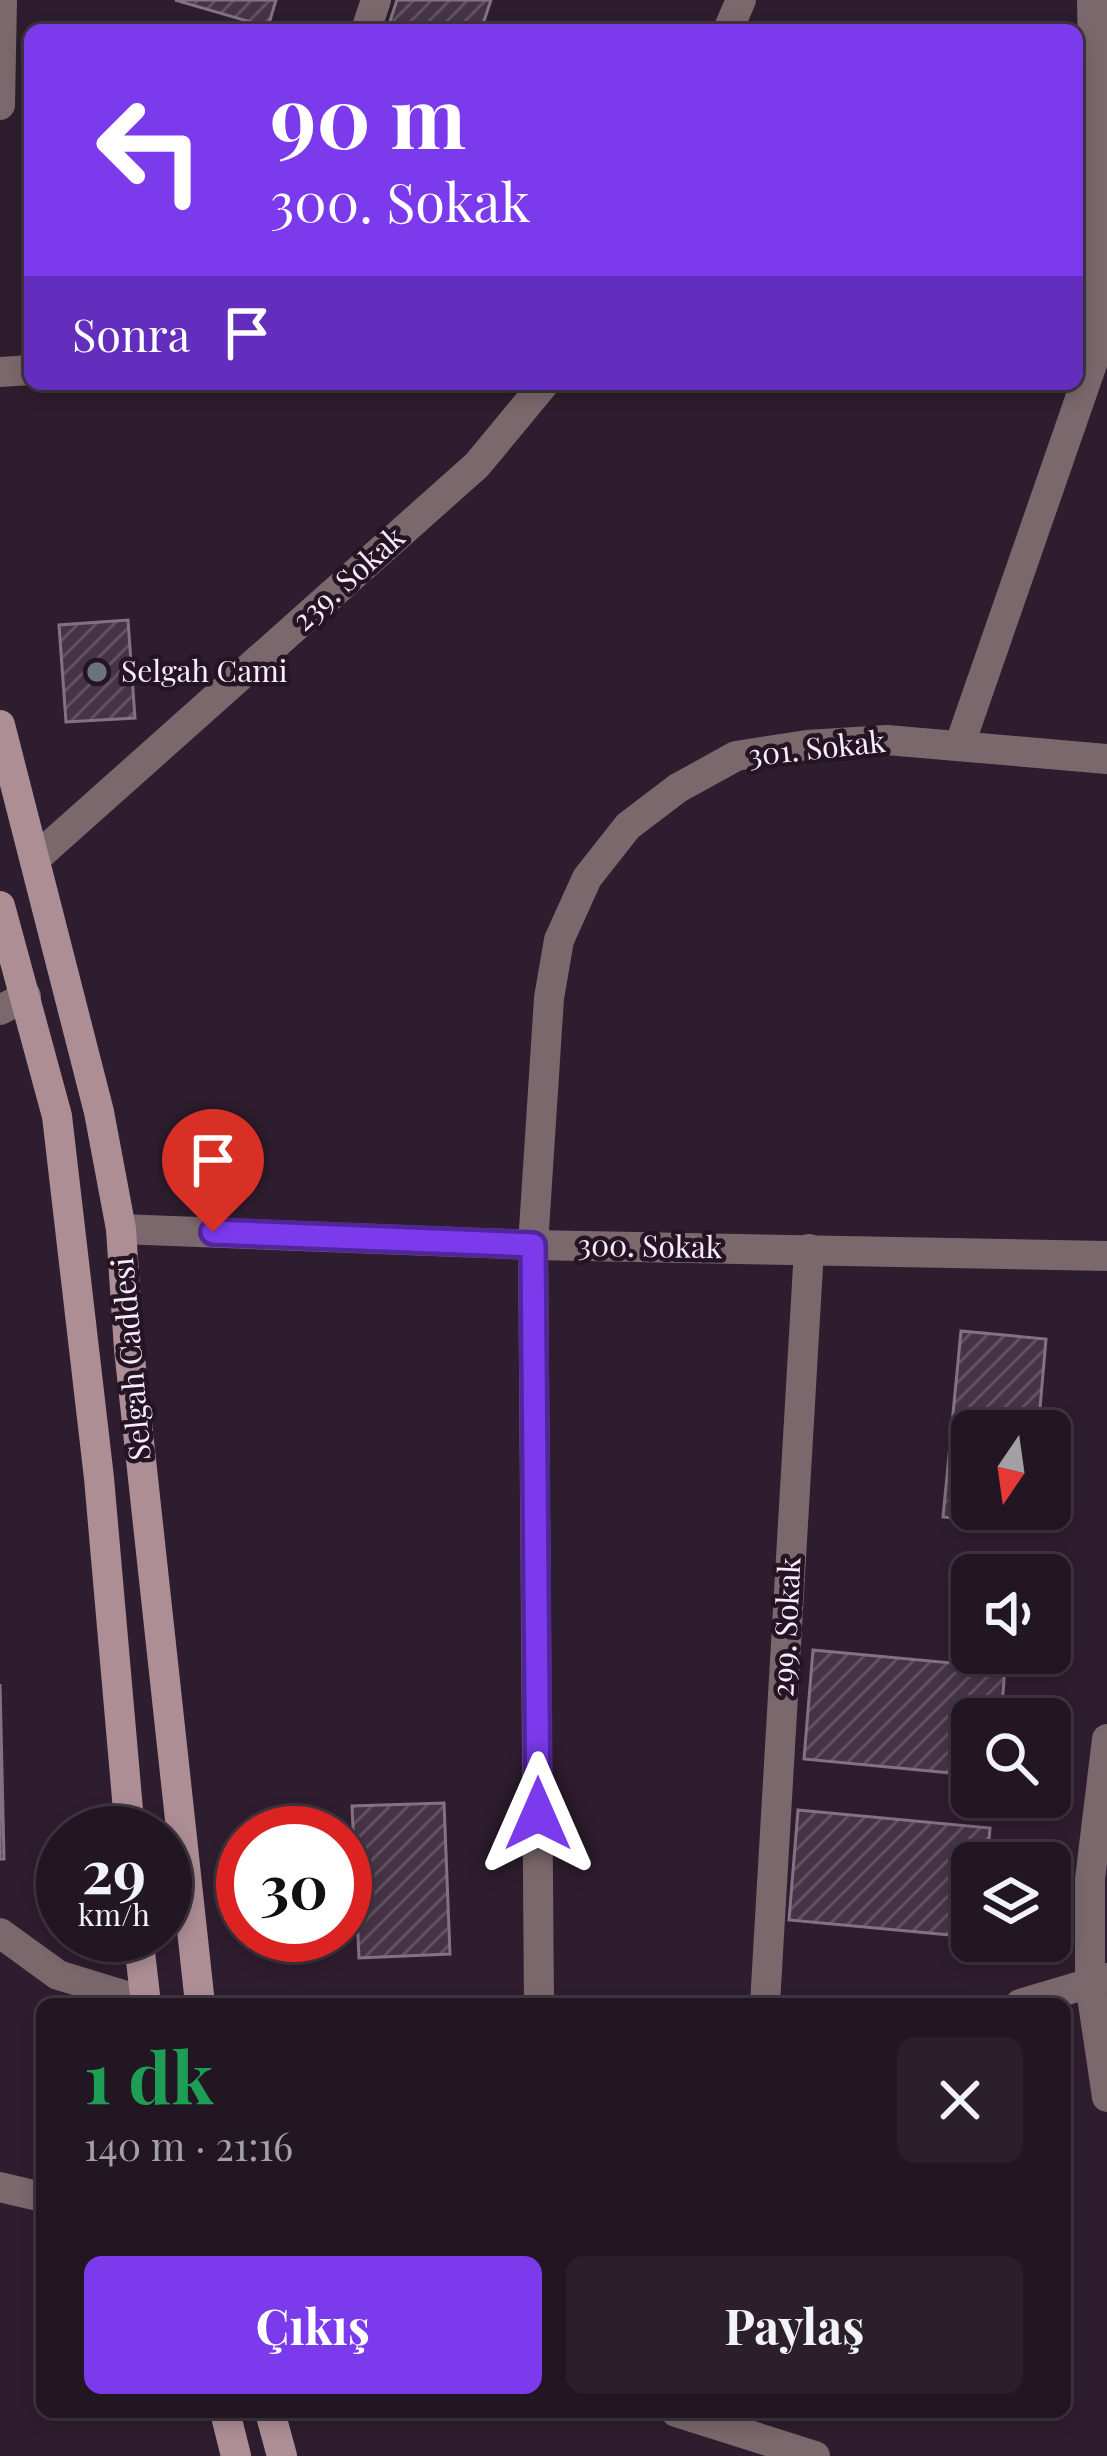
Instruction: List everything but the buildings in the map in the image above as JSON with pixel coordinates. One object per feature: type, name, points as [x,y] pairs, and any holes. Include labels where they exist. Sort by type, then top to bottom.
[{"type":"main road","name":"Selgah Caddesi","points":[[0,725],[99,1112],[121,1229],[129,1349],[199,1998]]},
{"type":"main road","name":"Selgah Caddesi","points":[[0,906],[13,1003],[57,1115],[72,1226],[127,1806]]},
{"type":"main road","points":[[142,1962],[145,1998]]},
{"type":"main road","points":[[226,2418],[236,2456]]},
{"type":"main road","points":[[272,2418],[281,2456]]},
{"type":"street","points":[[0,105],[2,0]]},
{"type":"street","points":[[1083,380],[1094,347],[1092,0]]},
{"type":"street","name":"239. Sokak","points":[[36,858],[477,465],[539,390]]},
{"type":"street","points":[[960,744],[1079,390]]},
{"type":"street","name":"301. Sokak","points":[[539,1998],[533,1245],[549,998],[560,940],[586,878],[628,826],[679,788],[736,756],[887,740],[1107,759]]},
{"type":"street","name":"300. Sokak","points":[[121,1229],[533,1245],[1107,1256]]},
{"type":"street","name":"299. Sokak","points":[[765,1998],[809,1249]]},
{"type":"street","points":[[1107,1739],[1090,1879],[1107,2097]]},
{"type":"street","points":[[0,1933],[58,1975],[130,1998]]},
{"type":"street","points":[[1040,1998],[1099,1980]]},
{"type":"street","points":[[0,2187],[36,2196]]},
{"type":"street","points":[[695,2418],[814,2456]]},
{"type":"place","name":"Selgah Cami","points":[[97,672]]},
{"type":"route","points":[[213,1232],[533,1245],[538,1814]]}]
